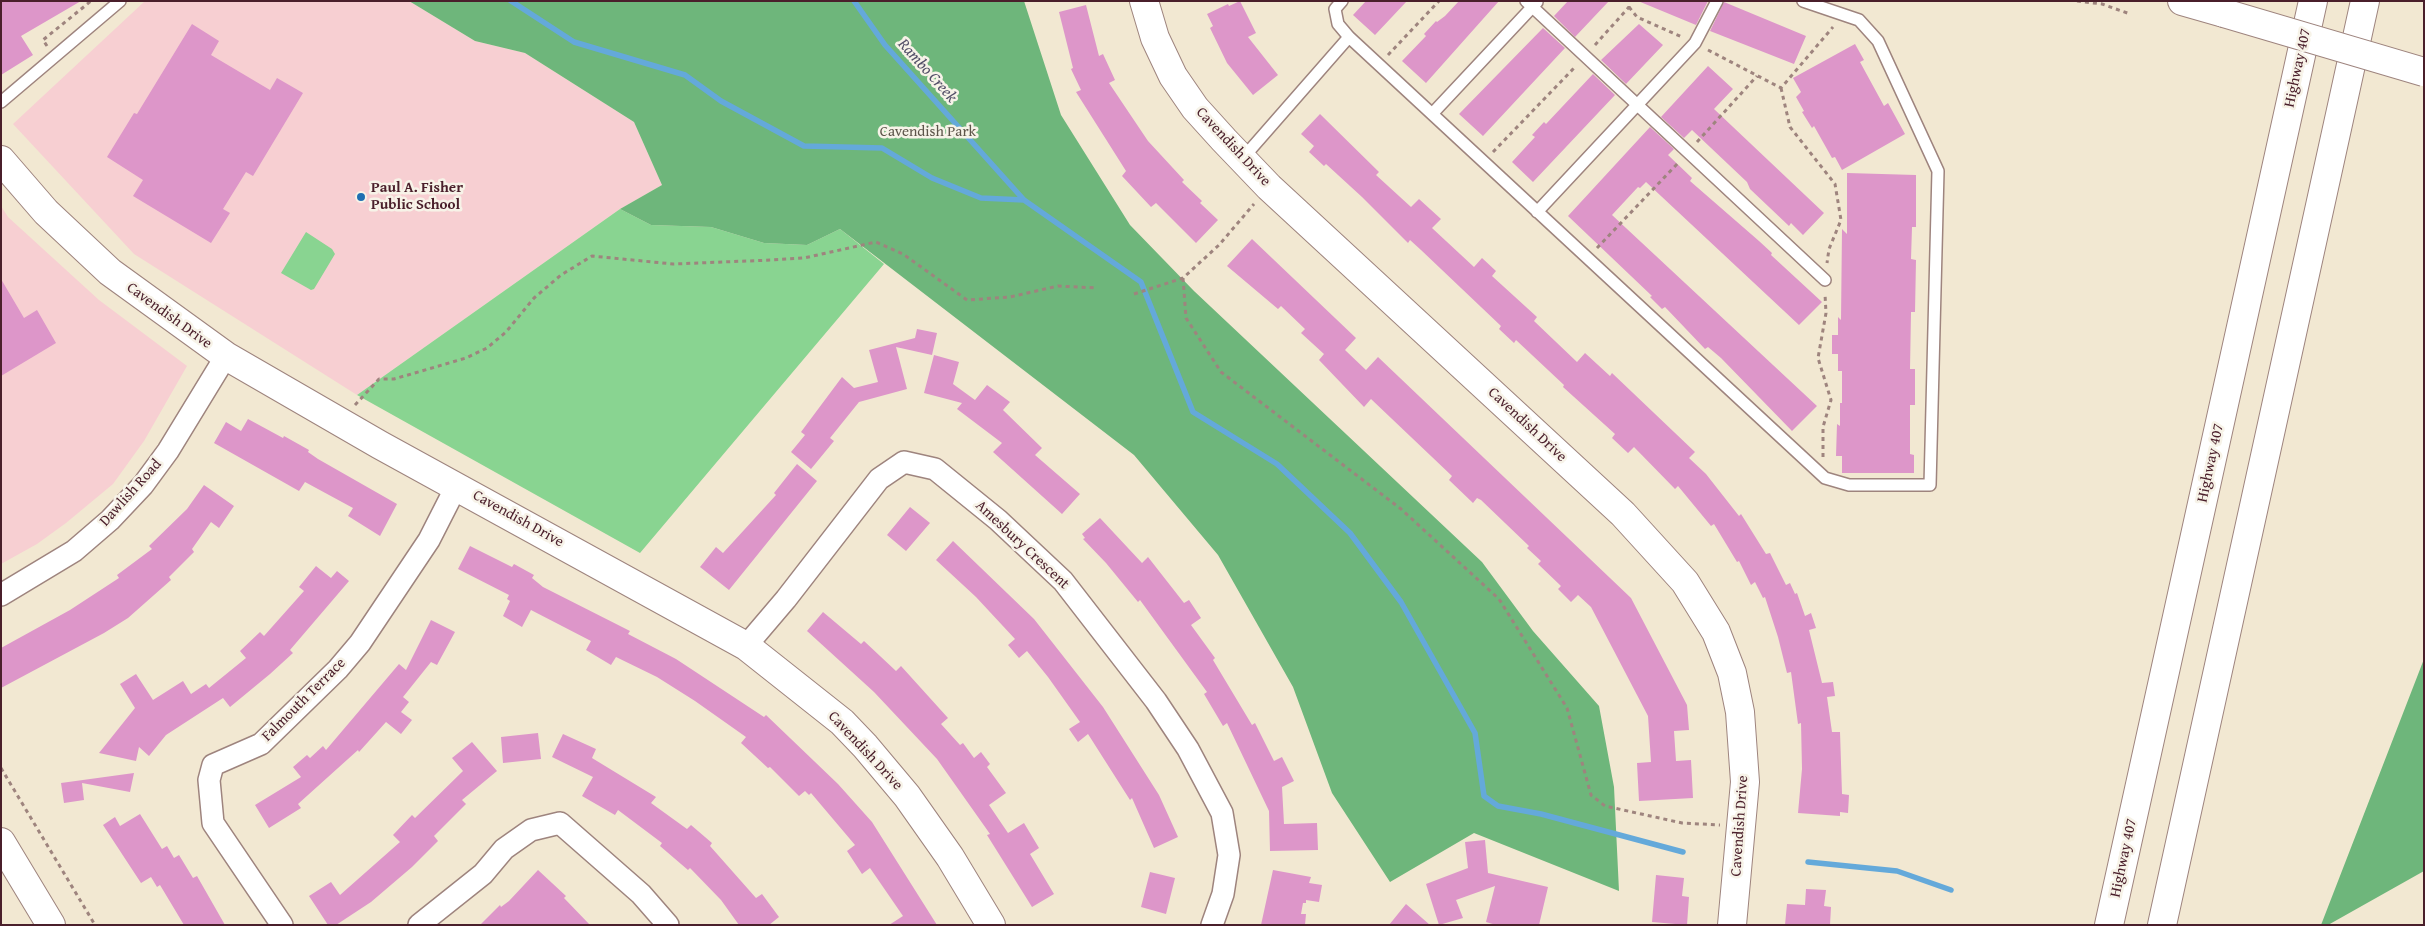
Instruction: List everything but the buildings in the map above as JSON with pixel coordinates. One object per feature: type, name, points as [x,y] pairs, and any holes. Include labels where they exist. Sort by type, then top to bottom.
[{"type":"main road","name":"Cavendish Drive","points":[[1144,1],[1155,38],[1173,76],[1195,108],[1269,187],[1623,514],[1685,582],[1716,632],[1732,673],[1740,712],[1745,782],[1732,925]]},
{"type":"main road","points":[[2182,1],[2424,72]]},
{"type":"main road","name":"Highway 407","points":[[2109,925],[2313,1]]},
{"type":"main road","points":[[2162,925],[2366,1]]},
{"type":"main road","name":"Cavendish Drive","points":[[1,160],[46,212],[110,272],[226,356],[380,445],[457,485],[746,646],[842,722],[865,746],[907,796],[950,858],[991,925]]},
{"type":"main road","points":[[1,842],[51,925]]},
{"type":"street","name":"Dawlish Road","points":[[1,595],[74,551],[110,520],[143,485],[168,451],[226,356]]},
{"type":"street","name":"Amesbury Crescent","points":[[746,646],[822,554],[879,480],[904,462],[935,470],[998,520],[1063,581],[1150,694],[1188,749],[1222,813],[1229,856],[1223,894],[1212,925]]},
{"type":"street","name":"Falmouth Terrace","points":[[282,925],[213,823],[209,780],[212,766],[260,744],[338,669],[360,643],[419,556],[457,485]]},
{"type":"street","points":[[419,925],[483,874],[504,849],[531,830],[560,823],[641,894],[668,925]]},
{"type":"lane","points":[[1,102],[120,1]]},
{"type":"lane","points":[[1342,1],[1335,9],[1338,24],[1349,38],[1825,478],[1849,485],[1930,485],[1938,171],[1878,41],[1859,20],[1803,1]]},
{"type":"lane","points":[[1537,212],[1695,43],[1716,1]]},
{"type":"lane","points":[[1432,114],[1532,3],[1825,280]]},
{"type":"lane","points":[[1243,158],[1349,38]]},
{"type":"path","points":[[55,56],[43,40],[91,1]]},
{"type":"path","points":[[1379,65],[1439,1]]},
{"type":"path","points":[[1629,1],[1629,8],[1637,17],[1695,43],[1781,88],[1844,15]]},
{"type":"path","points":[[2077,1],[2102,4],[2130,14]]},
{"type":"path","points":[[1483,162],[1586,56],[1629,8]]},
{"type":"path","points":[[1587,258],[1689,152],[1757,76]]},
{"type":"path","points":[[1134,294],[1183,278],[1220,245],[1269,187]]},
{"type":"path","points":[[336,418],[355,405],[379,379],[394,379],[466,358],[487,348],[506,332],[541,292],[561,275],[592,256],[673,264],[788,259],[804,258],[876,242],[903,254],[966,300],[1010,297],[1058,286],[1097,288]]},
{"type":"path","points":[[1183,278],[1186,318],[1221,372],[1401,509],[1499,599],[1567,708],[1591,796],[1605,806],[1682,823],[1741,826]]},
{"type":"path","points":[[1,768],[95,925]]},
{"type":"shaded area","name":"Paul A. Fisher Public School","points":[[145,1],[409,1],[475,41],[525,53],[634,122],[662,185],[620,209],[357,395],[134,254],[13,124]]},
{"type":"shaded area","points":[[1,206],[8,217],[99,300],[187,366],[144,441],[113,484],[37,544],[1,564]]},
{"type":"green space","name":"Cavendish Park","points":[[409,1],[1024,1],[1061,115],[1130,225],[1194,291],[1482,562],[1533,631],[1599,706],[1614,787],[1619,891],[1474,833],[1390,882],[1332,793],[1293,687],[1218,555],[1134,455],[840,229],[807,245],[764,243],[711,227],[651,225],[620,209],[662,185],[634,122],[525,53],[475,41]]},
{"type":"green space","points":[[620,209],[651,225],[711,227],[764,243],[807,245],[840,229],[884,264],[640,553],[357,395]]},
{"type":"green space","points":[[306,232],[332,249],[335,254],[314,289],[311,290],[281,273]]},
{"type":"green space","points":[[2424,659],[2424,871],[2328,925],[2321,925]]},
{"type":"waterway","points":[[511,1],[574,42],[685,75],[721,101],[804,146],[882,148],[932,178],[981,198],[1024,200]]},
{"type":"waterway","name":"Rambo Creek","points":[[854,1],[885,45],[1024,200],[1141,282],[1193,412],[1277,464],[1350,533],[1401,602],[1475,733],[1484,796],[1498,806],[1541,814],[1683,852]]},
{"type":"waterway","points":[[1808,862],[1897,871],[1951,890]]},
{"type":"place","name":"Paul A. Fisher Public School","points":[[361,197]]}]
